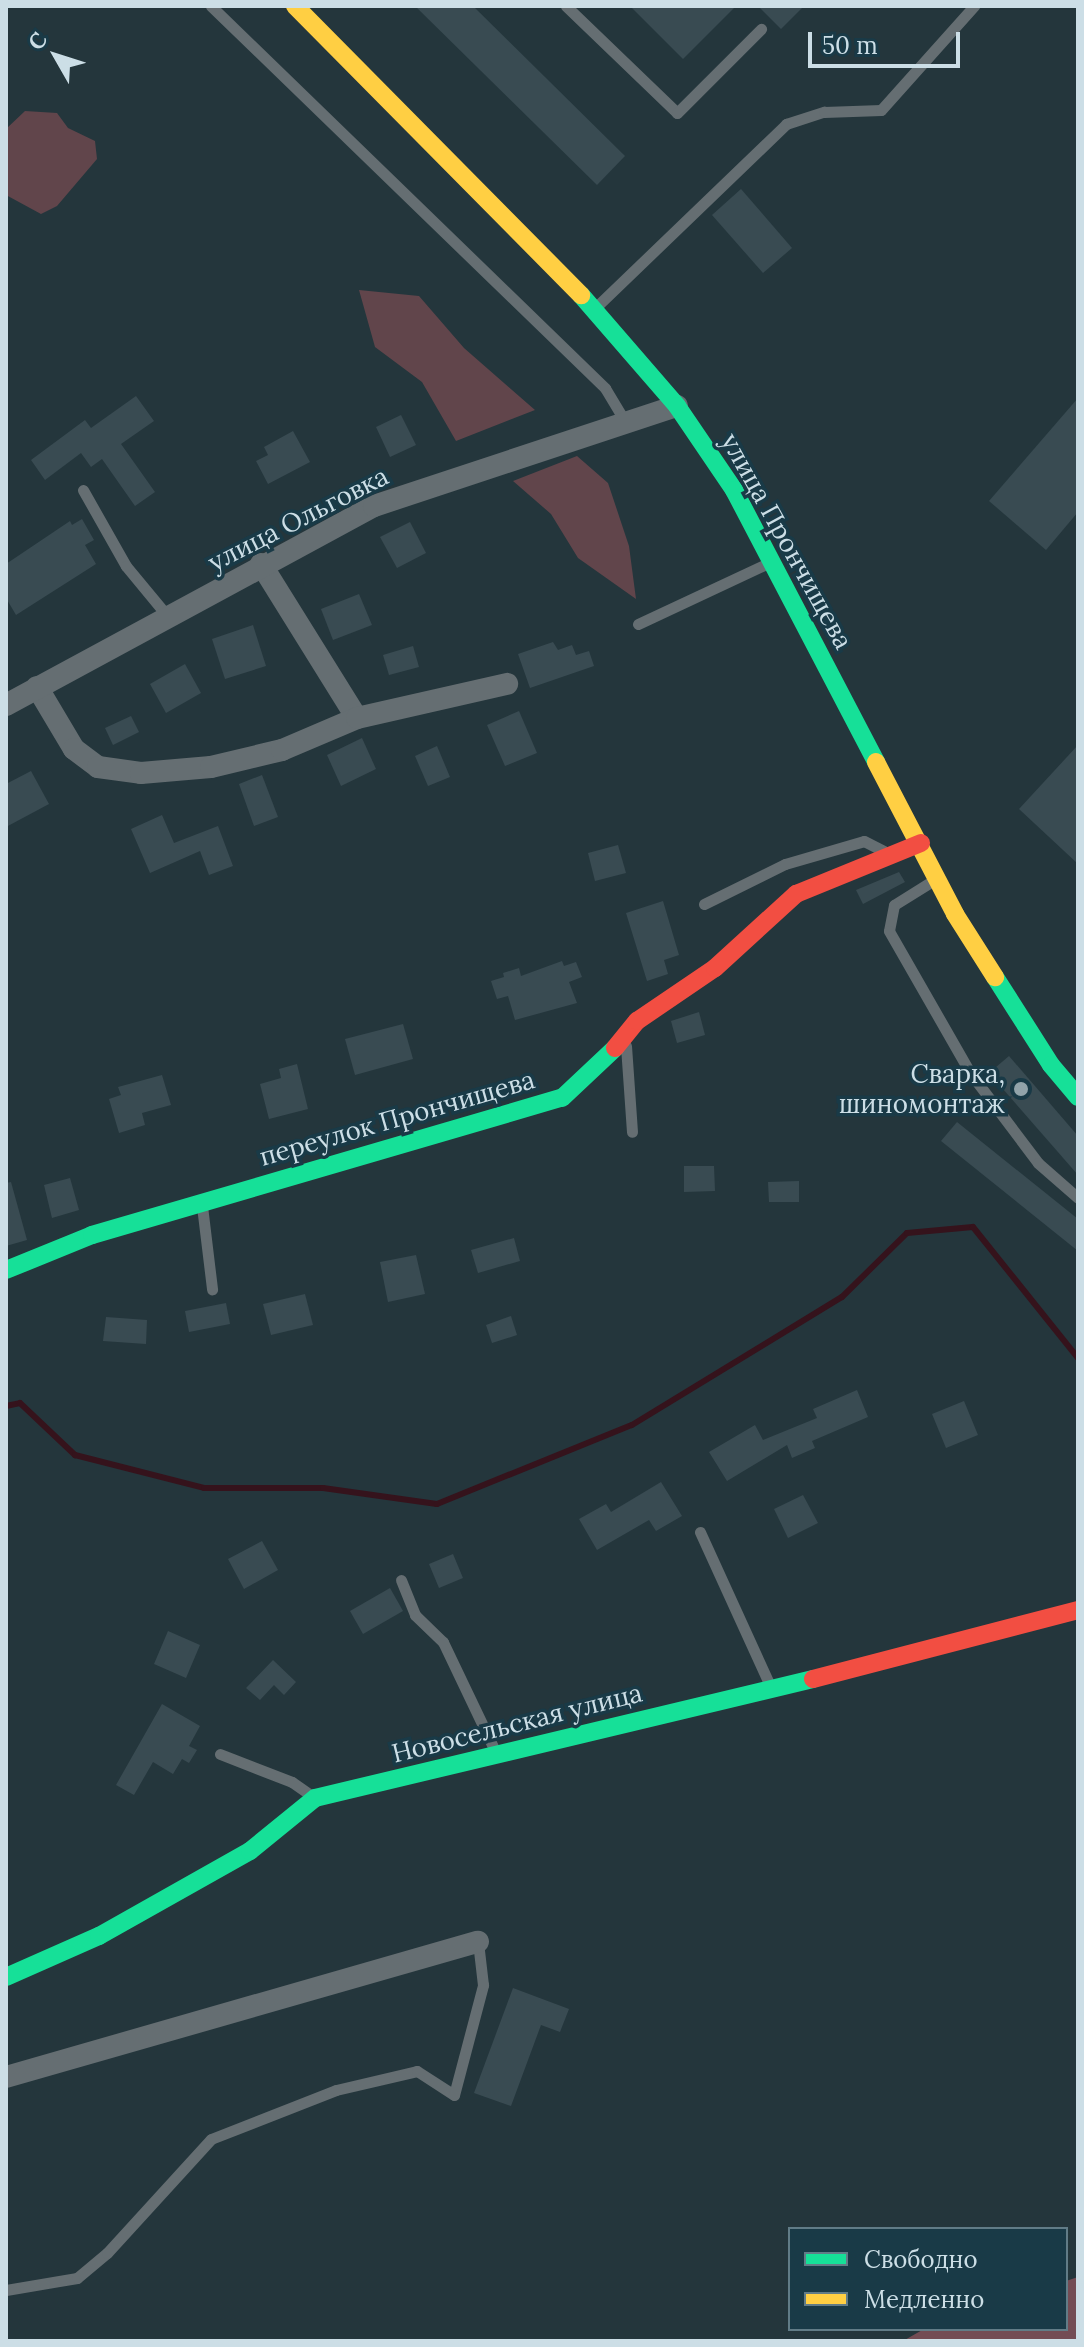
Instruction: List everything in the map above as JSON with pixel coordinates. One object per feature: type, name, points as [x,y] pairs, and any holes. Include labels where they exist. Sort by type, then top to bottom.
[{"type":"street","name":"улица Прончищева","points":[[295,6],[593,309],[677,406],[734,490],[773,560],[937,879],[1051,1065],[1078,1097]]},
{"type":"street","name":"улица Ольговка","points":[[6,705],[169,619],[261,564],[374,506],[624,420],[677,406]]},
{"type":"street","points":[[261,564],[357,718]]},
{"type":"street","points":[[37,687],[74,749],[98,767],[141,773],[211,767],[282,750],[357,718],[507,684]]},
{"type":"street","name":"переулок Прончищева","points":[[6,1270],[92,1235],[562,1098],[637,1021],[715,968],[796,894],[921,843]]},
{"type":"street","name":"Новосельская улица","points":[[6,1977],[99,1936],[250,1851],[315,1798],[771,1689],[1078,1610]]},
{"type":"street","points":[[6,2077],[478,1942]]},
{"type":"lane","points":[[211,6],[605,388],[624,420]]},
{"type":"lane","points":[[566,6],[677,113],[761,29]]},
{"type":"lane","points":[[593,309],[786,124],[824,112],[881,110],[974,6]]},
{"type":"lane","points":[[83,490],[126,566],[169,619]]},
{"type":"lane","points":[[638,624],[773,560]]},
{"type":"lane","points":[[704,904],[785,864],[864,841],[892,855]]},
{"type":"lane","points":[[937,879],[894,905],[889,931],[971,1074],[1038,1163],[1078,1198]]},
{"type":"lane","points":[[624,1037],[632,1132]]},
{"type":"lane","points":[[202,1201],[212,1289]]},
{"type":"lane","points":[[700,1532],[771,1689]]},
{"type":"lane","points":[[401,1580],[415,1615],[443,1642],[497,1755]]},
{"type":"lane","points":[[220,1754],[292,1782],[315,1798]]},
{"type":"lane","points":[[6,2290],[77,2278],[107,2253],[211,2139],[336,2090],[417,2071],[454,2095],[483,1985],[478,1942]]},
{"type":"shaded area","points":[[25,111],[57,113],[68,128],[95,141],[97,159],[57,206],[41,214],[6,195],[6,129]]},
{"type":"shaded area","points":[[359,290],[419,296],[464,348],[535,410],[456,441],[422,382],[375,347]]},
{"type":"shaded area","points":[[577,456],[608,483],[629,546],[636,599],[578,558],[551,514],[513,481]]},
{"type":"shaded area","points":[[1078,2277],[1078,2341],[903,2341],[920,2331],[1068,2331],[1068,2280]]},
{"type":"building","points":[[415,6],[473,6],[625,156],[597,185]]},
{"type":"building","points":[[630,6],[736,6],[683,59]]},
{"type":"building","points":[[758,6],[804,6],[781,29]]},
{"type":"building","points":[[741,189],[792,248],[763,273],[712,215]]},
{"type":"building","points":[[136,396],[154,421],[121,444],[155,492],[135,506],[102,459],[91,467],[81,453],[45,480],[31,460],[85,420],[91,428]]},
{"type":"building","points":[[1078,398],[1078,512],[1046,550],[989,501]]},
{"type":"building","points":[[401,415],[416,445],[390,457],[376,427]]},
{"type":"building","points":[[293,431],[310,462],[268,484],[256,461],[268,455],[264,447]]},
{"type":"building","points":[[82,519],[94,540],[85,545],[96,564],[16,615],[6,598],[6,564],[70,521],[72,525]]},
{"type":"building","points":[[410,522],[426,553],[397,568],[380,537]]},
{"type":"building","points":[[359,594],[372,625],[333,640],[321,609]]},
{"type":"building","points":[[253,625],[266,666],[225,679],[212,639]]},
{"type":"building","points":[[553,642],[558,650],[572,645],[576,655],[589,651],[594,666],[530,688],[518,654]]},
{"type":"building","points":[[413,646],[419,667],[389,675],[383,655]]},
{"type":"building","points":[[185,664],[201,693],[166,713],[150,684]]},
{"type":"building","points":[[519,711],[537,753],[505,766],[487,725]]},
{"type":"building","points":[[131,716],[139,732],[113,745],[105,728]]},
{"type":"building","points":[[362,738],[376,769],[341,786],[327,755]]},
{"type":"building","points":[[1078,745],[1078,864],[1019,809]]},
{"type":"building","points":[[437,746],[450,777],[428,786],[415,756]]},
{"type":"building","points":[[31,771],[49,804],[6,827],[6,784]]},
{"type":"building","points":[[262,775],[278,817],[254,826],[239,784]]},
{"type":"building","points":[[162,815],[174,843],[218,826],[233,866],[209,875],[200,851],[150,873],[131,829]]},
{"type":"building","points":[[618,845],[626,873],[595,881],[588,853]]},
{"type":"building","points":[[899,872],[905,882],[863,904],[856,890]]},
{"type":"building","points":[[663,901],[679,955],[664,960],[668,974],[647,981],[626,913]]},
{"type":"building","points":[[562,961],[564,966],[576,962],[582,977],[569,982],[577,1003],[515,1020],[508,996],[497,999],[491,981],[519,968],[521,976]]},
{"type":"building","points":[[699,1012],[705,1035],[677,1043],[671,1021]]},
{"type":"building","points":[[403,1024],[413,1059],[355,1075],[345,1039]]},
{"type":"building","points":[[1009,1056],[1078,1136],[1078,1175],[989,1073]]},
{"type":"building","points":[[297,1064],[308,1109],[269,1119],[260,1084],[281,1078],[279,1069]]},
{"type":"building","points":[[162,1075],[171,1105],[142,1113],[145,1125],[119,1133],[109,1099],[121,1095],[118,1087]]},
{"type":"building","points":[[957,1122],[1078,1219],[1078,1251],[941,1141]]},
{"type":"building","points":[[684,1166],[714,1166],[715,1191],[684,1192]]},
{"type":"building","points":[[70,1178],[79,1210],[52,1218],[44,1185]]},
{"type":"building","points":[[799,1181],[799,1202],[769,1202],[768,1182]]},
{"type":"building","points":[[11,1182],[27,1240],[6,1246],[6,1183]]},
{"type":"building","points":[[514,1238],[520,1261],[478,1273],[471,1250]]},
{"type":"building","points":[[416,1255],[425,1294],[388,1302],[380,1262]]},
{"type":"building","points":[[305,1294],[313,1325],[271,1335],[263,1304]]},
{"type":"building","points":[[226,1303],[230,1324],[189,1332],[185,1311]]},
{"type":"building","points":[[511,1316],[517,1335],[492,1343],[486,1325]]},
{"type":"building","points":[[106,1317],[147,1320],[146,1344],[103,1341]]},
{"type":"building","points":[[857,1390],[868,1417],[812,1441],[815,1448],[792,1458],[787,1445],[727,1481],[709,1452],[755,1425],[763,1440],[817,1418],[813,1409]]},
{"type":"building","points":[[964,1401],[978,1435],[946,1448],[932,1414]]},
{"type":"building","points":[[661,1482],[682,1516],[656,1531],[649,1520],[597,1550],[579,1519],[606,1504],[611,1512]]},
{"type":"building","points":[[803,1495],[818,1523],[788,1538],[774,1509]]},
{"type":"building","points":[[262,1541],[278,1570],[244,1589],[228,1559]]},
{"type":"building","points":[[453,1554],[463,1578],[439,1588],[429,1564]]},
{"type":"building","points":[[390,1588],[403,1611],[363,1634],[350,1611]]},
{"type":"building","points":[[168,1631],[200,1645],[186,1678],[154,1664]]},
{"type":"building","points":[[273,1660],[296,1682],[284,1695],[274,1685],[260,1700],[246,1688]]},
{"type":"building","points":[[162,1704],[200,1726],[189,1746],[197,1750],[189,1763],[182,1759],[173,1774],[153,1762],[134,1795],[116,1785]]},
{"type":"building","points":[[513,1988],[569,2009],[560,2032],[541,2025],[511,2106],[474,2093]]},
{"type":"waterway","points":[[6,1406],[20,1403],[75,1455],[204,1488],[323,1488],[437,1504],[632,1425],[842,1297],[907,1233],[973,1227],[1078,1358]]},
{"type":"traffic: fast","points":[[581,295],[677,406],[734,490],[876,762]]},
{"type":"traffic: fast","points":[[995,977],[1051,1065],[1078,1097]]},
{"type":"traffic: fast","points":[[6,1270],[92,1235],[562,1098],[615,1048]]},
{"type":"traffic: fast","points":[[6,1977],[99,1936],[250,1851],[315,1798],[813,1679]]},
{"type":"traffic: slow","points":[[295,6],[581,295]]},
{"type":"traffic: slow","points":[[876,762],[955,914],[995,977]]},
{"type":"traffic: jam","points":[[615,1048],[637,1021],[715,968],[796,894],[921,843]]},
{"type":"traffic: jam","points":[[813,1679],[1078,1610]]},
{"type":"place","name":"Сварка, шиномонтаж","points":[[1021,1089]]}]
